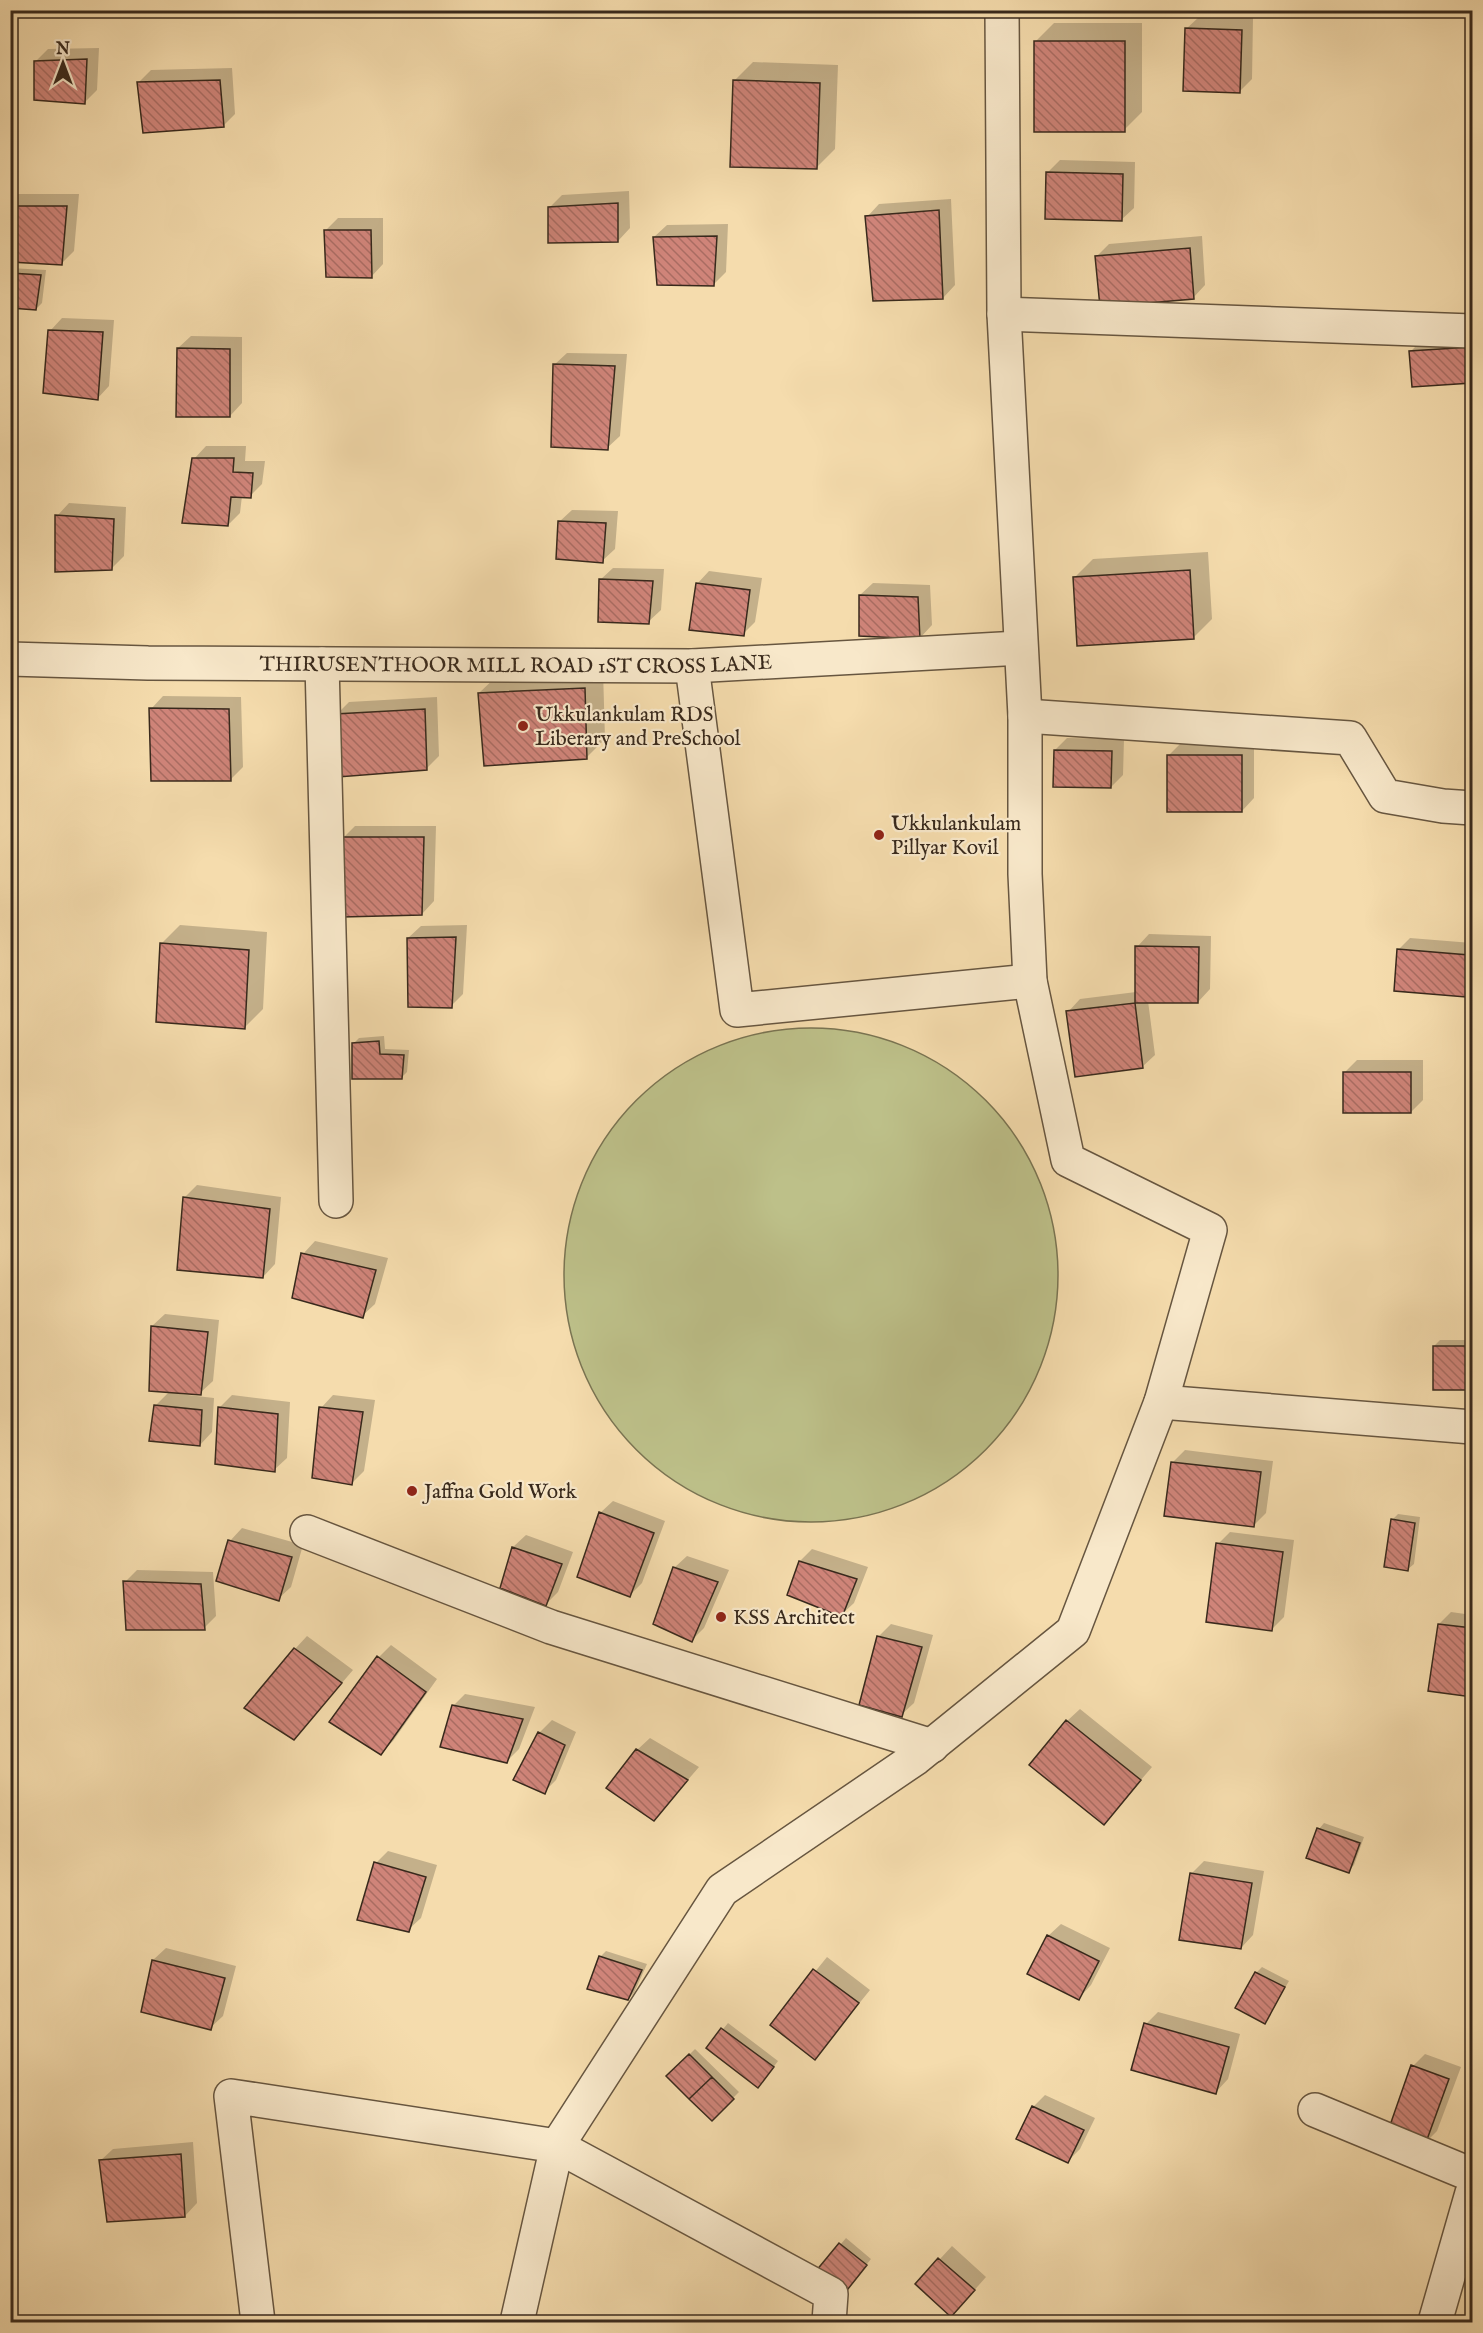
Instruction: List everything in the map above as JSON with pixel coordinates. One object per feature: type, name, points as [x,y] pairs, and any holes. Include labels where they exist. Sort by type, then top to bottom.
[{"type":"street","points":[[517,2322],[557,2146],[722,1890],[932,1746],[1073,1631],[1161,1402],[1210,1230],[1068,1160],[1030,981],[1025,874],[1025,716],[1004,314],[1002,10]]},
{"type":"street","points":[[1004,314],[1473,331]]},
{"type":"street","name":"THIRUSENTHOOR MILL ROAD 1ST CROSS LANE","points":[[10,659],[692,666],[1020,648]]},
{"type":"street","points":[[322,664],[336,1201]]},
{"type":"street","points":[[692,666],[737,1010],[1030,981]]},
{"type":"street","points":[[1025,716],[1350,738],[1385,796],[1443,806],[1473,808]]},
{"type":"street","points":[[1161,1402],[1473,1427]]},
{"type":"street","points":[[307,1532],[551,1627],[932,1746]]},
{"type":"street","points":[[258,2322],[231,2096],[557,2146],[831,2294],[829,2322]]},
{"type":"street","points":[[1315,2110],[1473,2175]]},
{"type":"street","points":[[1435,2322],[1473,2193]]},
{"type":"green space","points":[[811,1028],[835,1029],[883,1039],[927,1057],[968,1084],[1002,1118],[1029,1159],[1047,1203],[1057,1251],[1057,1299],[1047,1347],[1029,1391],[1002,1432],[968,1466],[927,1493],[883,1511],[835,1521],[811,1522],[787,1521],[739,1511],[695,1493],[654,1466],[620,1432],[593,1391],[575,1347],[565,1299],[564,1275],[565,1251],[575,1203],[593,1159],[620,1118],[654,1084],[695,1057],[739,1039],[787,1029]]},
{"type":"building","points":[[1185,28],[1242,30],[1240,93],[1183,91]]},
{"type":"building","points":[[1034,41],[1125,41],[1125,132],[1034,132]]},
{"type":"building","points":[[87,59],[85,104],[34,100],[34,61]]},
{"type":"building","points":[[220,80],[224,127],[143,133],[137,82]]},
{"type":"building","points":[[733,80],[820,83],[817,169],[730,167]]},
{"type":"building","points":[[1046,172],[1123,174],[1122,221],[1045,219]]},
{"type":"building","points":[[618,203],[618,242],[548,243],[548,207]]},
{"type":"building","points":[[10,206],[67,206],[62,265],[10,262]]},
{"type":"building","points":[[939,210],[943,299],[873,301],[865,216]]},
{"type":"building","points":[[324,230],[371,230],[372,278],[326,277]]},
{"type":"building","points":[[717,236],[714,286],[657,285],[653,237]]},
{"type":"building","points":[[1190,248],[1194,299],[1100,307],[1095,256]]},
{"type":"building","points":[[10,273],[41,275],[36,310],[10,308]]},
{"type":"building","points":[[48,330],[103,332],[98,400],[43,393]]},
{"type":"building","points":[[1472,347],[1472,383],[1412,387],[1409,351]]},
{"type":"building","points":[[177,348],[230,349],[230,417],[176,417]]},
{"type":"building","points":[[553,364],[615,366],[608,450],[551,447]]},
{"type":"building","points":[[192,458],[234,458],[233,472],[253,473],[251,498],[231,497],[228,526],[182,523]]},
{"type":"building","points":[[55,515],[114,519],[112,570],[55,572]]},
{"type":"building","points":[[558,521],[606,523],[603,563],[556,559]]},
{"type":"building","points":[[1190,570],[1194,639],[1077,646],[1073,577]]},
{"type":"building","points":[[599,579],[653,581],[649,624],[598,622]]},
{"type":"building","points":[[696,583],[750,590],[744,636],[689,630]]},
{"type":"building","points":[[859,595],[918,597],[920,639],[859,636]]},
{"type":"building","points":[[585,688],[587,759],[484,766],[478,693]]},
{"type":"building","points":[[149,708],[229,709],[231,781],[151,781]]},
{"type":"building","points":[[425,709],[427,770],[338,777],[335,714]]},
{"type":"building","points":[[1054,750],[1112,751],[1111,788],[1053,787]]},
{"type":"building","points":[[1167,755],[1242,755],[1242,812],[1167,812]]},
{"type":"building","points":[[342,837],[424,837],[422,915],[342,917]]},
{"type":"building","points":[[456,937],[452,1008],[408,1007],[407,938]]},
{"type":"building","points":[[160,943],[249,950],[245,1029],[156,1022]]},
{"type":"building","points":[[1135,946],[1199,947],[1198,1003],[1135,1003]]},
{"type":"building","points":[[1397,949],[1469,955],[1466,997],[1394,991]]},
{"type":"building","points":[[1135,1003],[1143,1068],[1075,1077],[1066,1011]]},
{"type":"building","points":[[379,1041],[380,1054],[404,1055],[402,1079],[352,1079],[352,1043]]},
{"type":"building","points":[[1343,1072],[1411,1072],[1411,1113],[1343,1113]]},
{"type":"building","points":[[183,1197],[270,1209],[263,1278],[177,1270]]},
{"type":"building","points":[[301,1253],[376,1270],[363,1318],[292,1298]]},
{"type":"building","points":[[151,1326],[208,1332],[201,1395],[149,1391]]},
{"type":"building","points":[[1433,1346],[1470,1346],[1470,1390],[1433,1390]]},
{"type":"building","points":[[154,1405],[202,1410],[200,1446],[149,1441]]},
{"type":"building","points":[[218,1407],[278,1414],[275,1472],[215,1464]]},
{"type":"building","points":[[319,1407],[363,1412],[352,1485],[312,1478]]},
{"type":"building","points":[[1171,1462],[1261,1472],[1254,1527],[1164,1516]]},
{"type":"building","points":[[599,1512],[654,1533],[630,1597],[577,1577]]},
{"type":"building","points":[[1391,1519],[1415,1523],[1408,1571],[1384,1567]]},
{"type":"building","points":[[228,1540],[292,1557],[279,1601],[216,1581]]},
{"type":"building","points":[[1216,1543],[1283,1552],[1272,1631],[1206,1622]]},
{"type":"building","points":[[512,1547],[562,1564],[546,1606],[500,1588]]},
{"type":"building","points":[[799,1561],[857,1579],[842,1617],[787,1595]]},
{"type":"building","points":[[673,1567],[718,1582],[692,1642],[653,1624]]},
{"type":"building","points":[[123,1581],[201,1584],[205,1630],[126,1630]]},
{"type":"building","points":[[1438,1624],[1472,1628],[1472,1697],[1428,1691]]},
{"type":"building","points":[[877,1636],[922,1647],[902,1717],[859,1705]]},
{"type":"building","points":[[294,1648],[342,1683],[294,1740],[244,1708]]},
{"type":"building","points":[[377,1656],[426,1692],[381,1755],[329,1722]]},
{"type":"building","points":[[452,1705],[523,1719],[507,1763],[440,1747]]},
{"type":"building","points":[[1066,1720],[1141,1780],[1104,1825],[1029,1765]]},
{"type":"building","points":[[538,1732],[565,1745],[545,1794],[513,1780]]},
{"type":"building","points":[[636,1749],[688,1780],[654,1821],[606,1788]]},
{"type":"building","points":[[1317,1828],[1360,1843],[1349,1873],[1306,1858]]},
{"type":"building","points":[[374,1862],[426,1877],[409,1932],[357,1920]]},
{"type":"building","points":[[1190,1873],[1252,1883],[1241,1949],[1179,1940]]},
{"type":"building","points":[[1047,1935],[1099,1961],[1079,2000],[1027,1974]]},
{"type":"building","points":[[599,1956],[642,1970],[628,2000],[587,1989]]},
{"type":"building","points":[[152,1960],[225,1978],[211,2030],[141,2012]]},
{"type":"building","points":[[813,1969],[859,2003],[815,2060],[770,2025]]},
{"type":"building","points":[[1255,1972],[1285,1987],[1265,2024],[1235,2008]]},
{"type":"building","points":[[1144,2023],[1229,2047],[1216,2094],[1131,2070]]},
{"type":"building","points":[[721,2028],[774,2067],[758,2088],[706,2048]]},
{"type":"building","points":[[689,2054],[712,2077],[689,2099],[666,2076]]},
{"type":"building","points":[[1411,2065],[1449,2079],[1425,2145],[1388,2131]]},
{"type":"building","points":[[712,2077],[734,2099],[712,2121],[689,2099]]},
{"type":"building","points":[[1032,2106],[1084,2130],[1068,2163],[1016,2139]]},
{"type":"building","points":[[181,2154],[185,2217],[107,2222],[99,2160]]},
{"type":"building","points":[[839,2243],[867,2265],[844,2294],[816,2271]]},
{"type":"building","points":[[938,2258],[975,2290],[951,2317],[915,2284]]},
{"type":"place","name":"Ukkulankulam RDS Liberary and PreSchool","points":[[523,726]]},
{"type":"place","name":"Ukkulankulam Pillyar Kovil","points":[[879,835]]},
{"type":"place","name":"Jaffna Gold Work","points":[[412,1491]]},
{"type":"place","name":"KSS Architect","points":[[721,1617]]}]
